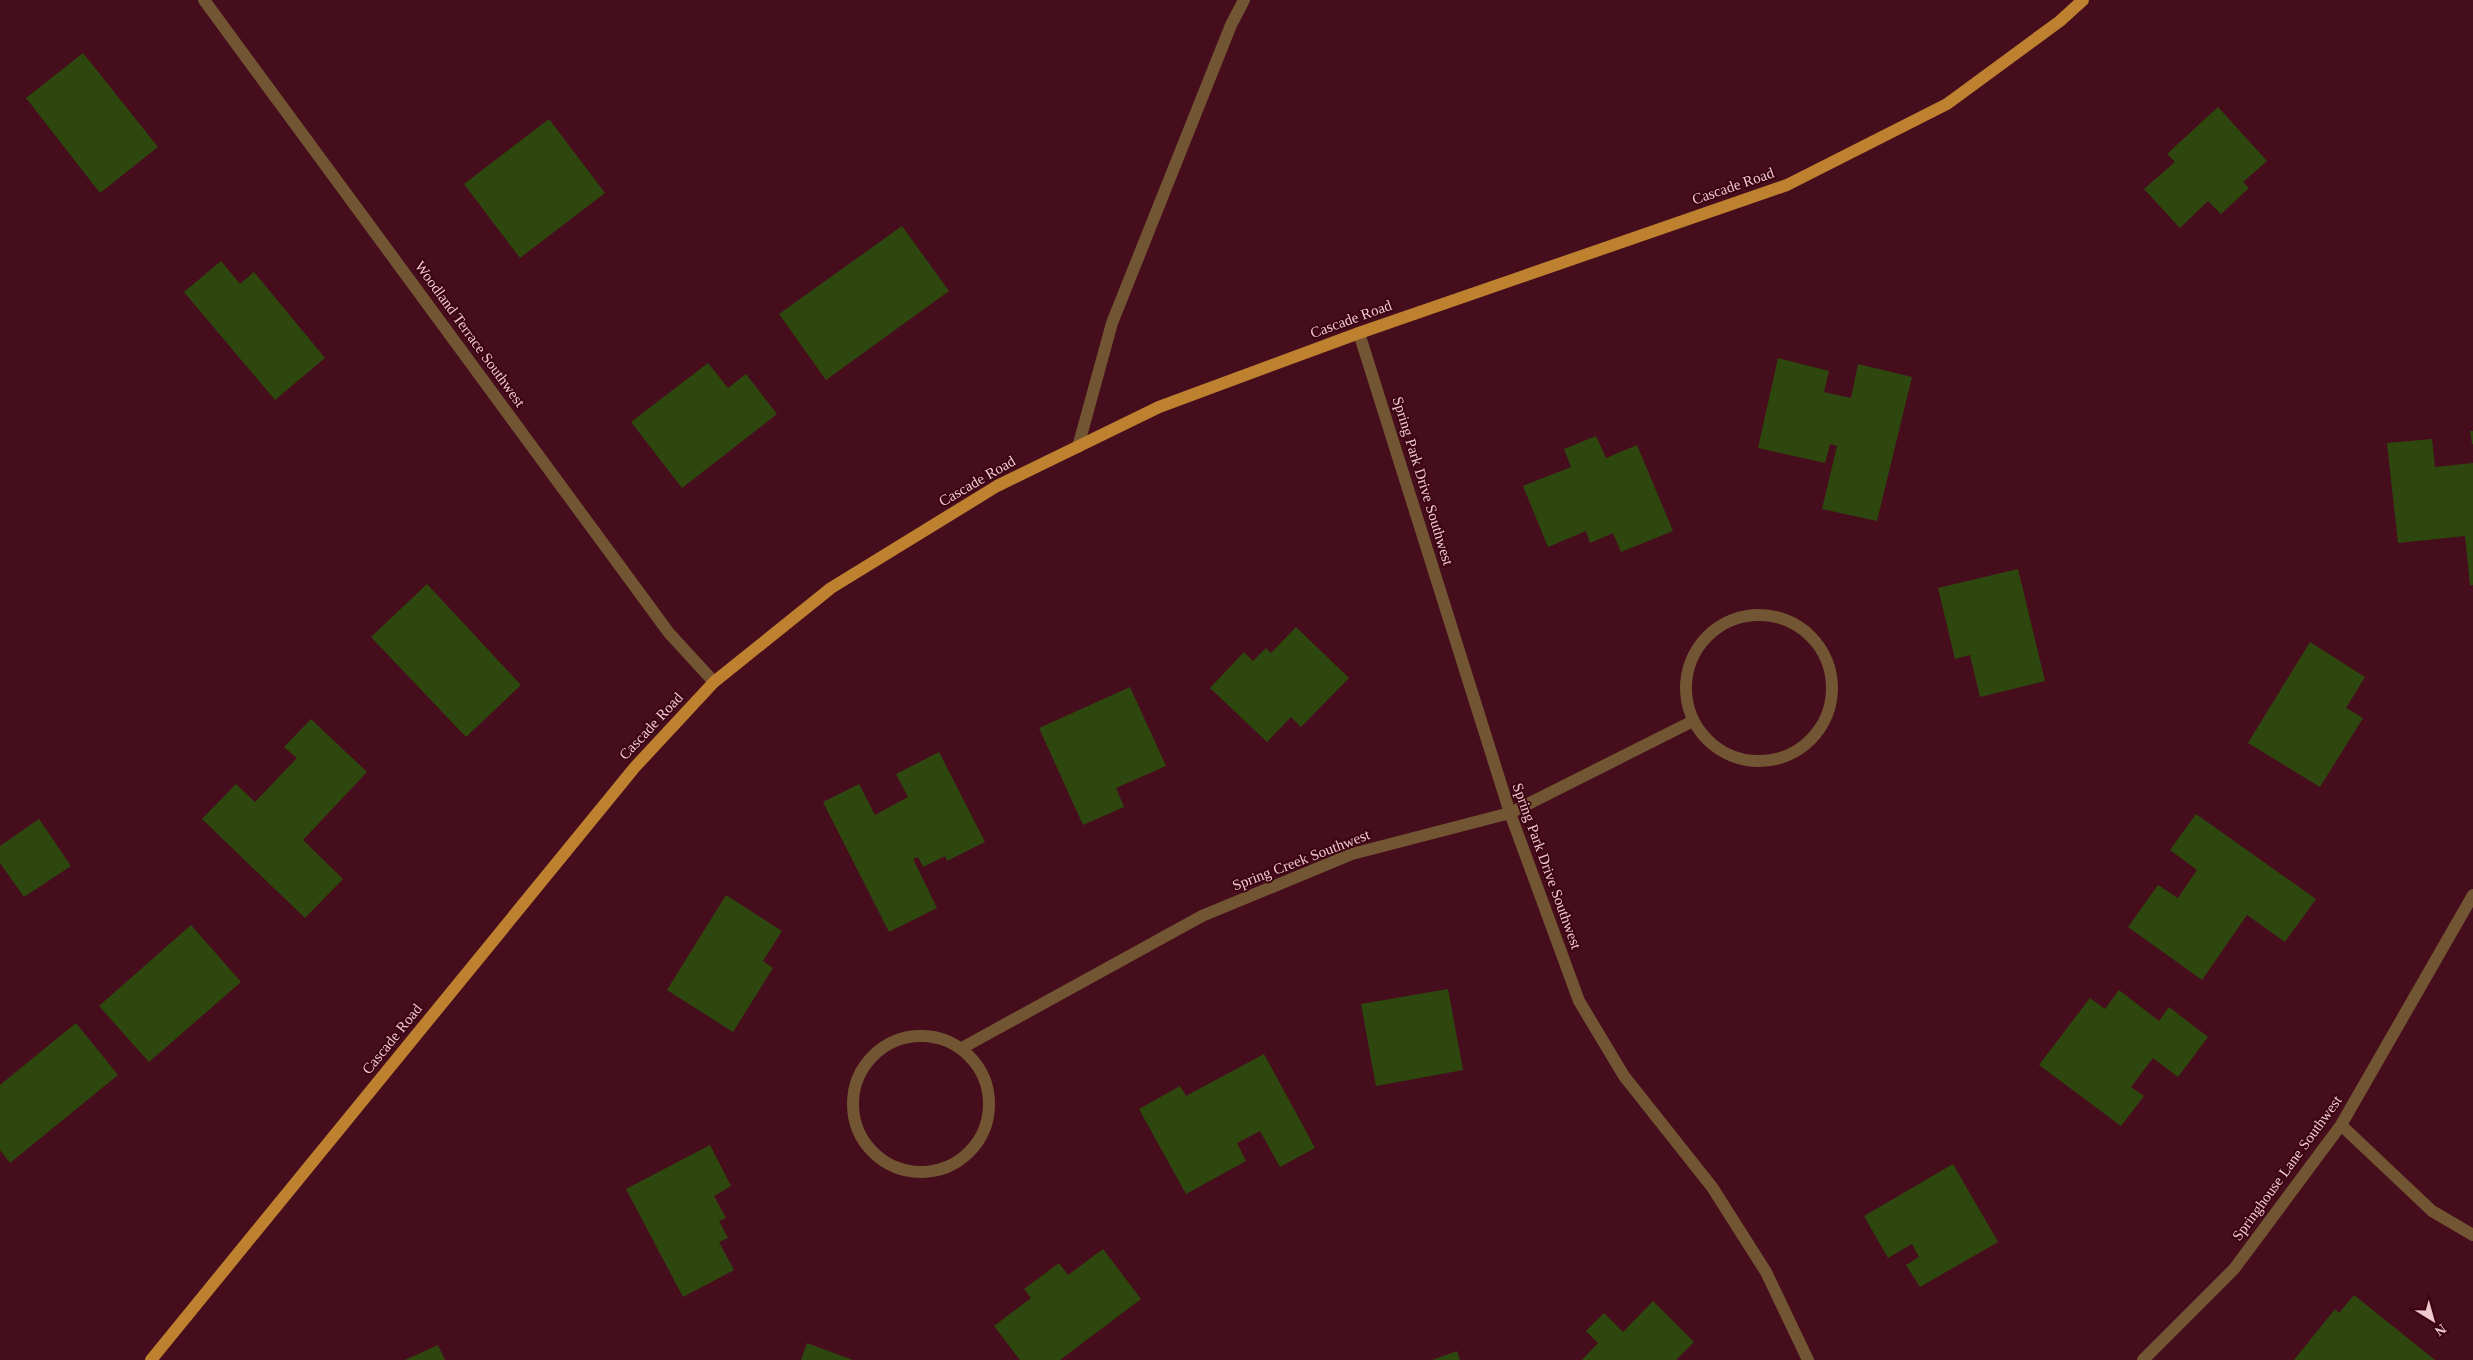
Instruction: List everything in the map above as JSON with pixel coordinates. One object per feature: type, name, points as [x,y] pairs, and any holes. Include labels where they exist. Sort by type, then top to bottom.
[{"type":"main road","name":"Cascade Road","points":[[151,1360],[635,767],[714,682],[831,588],[998,486],[1159,407],[1359,333],[1787,184],[1947,104],[2060,21],[2083,0]]},
{"type":"street","name":"Woodland Terrace Southwest","points":[[204,0],[669,633],[714,682]]},
{"type":"street","points":[[1078,447],[1112,323],[1231,25],[1244,0]]},
{"type":"street","name":"Spring Park Drive Southwest","points":[[1359,333],[1510,813],[1579,1000],[1624,1076],[1712,1186],[1766,1272],[1808,1360]]},
{"type":"street","points":[[1748,616],[1772,616],[1793,623],[1812,637],[1825,656],[1832,677],[1832,700],[1824,722],[1810,741],[1791,754],[1769,761],[1746,761],[1724,754],[1706,740],[1693,721],[1686,699],[1687,676],[1694,654],[1708,636],[1727,623],[1748,616]]},
{"type":"street","name":"Spring Creek Southwest","points":[[962,1048],[1202,916],[1352,854],[1510,813],[1693,721]]},
{"type":"street","name":"Springhouse Lane Southwest","points":[[2143,1360],[2234,1269],[2341,1125],[2473,895]]},
{"type":"street","points":[[921,1036],[942,1039],[962,1048],[977,1064],[986,1082],[990,1104],[987,1125],[977,1144],[962,1160],[943,1170],[921,1173],[901,1170],[881,1160],[863,1139],[856,1126],[852,1105],[856,1084],[866,1064],[881,1050],[900,1039],[921,1036]]},
{"type":"street","points":[[2341,1125],[2432,1211],[2473,1235]]},
{"type":"building","points":[[83,53],[158,147],[100,193],[26,98]]},
{"type":"building","points":[[2218,107],[2267,161],[2243,182],[2249,188],[2221,214],[2208,201],[2180,228],[2144,189],[2175,162],[2167,154]]},
{"type":"building","points":[[549,119],[605,193],[520,258],[464,184]]},
{"type":"building","points":[[902,226],[949,291],[826,380],[779,314]]},
{"type":"building","points":[[221,261],[240,284],[254,272],[325,358],[275,400],[184,292]]},
{"type":"building","points":[[1778,358],[1829,371],[1824,392],[1851,398],[1858,364],[1912,377],[1877,521],[1822,509],[1837,446],[1830,444],[1825,463],[1758,448]]},
{"type":"building","points":[[708,363],[728,388],[746,374],[777,414],[682,488],[631,422]]},
{"type":"building","points":[[2470,431],[2473,431],[2473,444],[2472,444]]},
{"type":"building","points":[[1596,436],[1606,458],[1637,445],[1673,531],[1621,552],[1613,533],[1590,543],[1586,531],[1548,547],[1523,486],[1571,467],[1564,449]]},
{"type":"building","points":[[2432,439],[2435,467],[2473,463],[2473,585],[2470,585],[2465,536],[2398,543],[2387,443]]},
{"type":"building","points":[[2018,569],[2045,681],[1980,697],[1970,655],[1955,659],[1938,588]]},
{"type":"building","points":[[427,584],[521,685],[466,737],[371,637]]},
{"type":"building","points":[[1296,627],[1349,678],[1301,727],[1291,717],[1267,742],[1210,688],[1244,652],[1253,661],[1266,648],[1271,653]]},
{"type":"building","points":[[2310,642],[2365,677],[2346,708],[2363,718],[2320,787],[2248,743]]},
{"type":"building","points":[[1130,687],[1166,766],[1116,788],[1124,807],[1083,825],[1039,728]]},
{"type":"building","points":[[311,719],[367,772],[303,840],[343,879],[305,918],[202,819],[236,784],[255,802],[297,758],[284,747]]},
{"type":"building","points":[[939,752],[985,842],[947,861],[945,856],[923,867],[918,857],[913,859],[937,908],[889,932],[823,802],[859,784],[875,815],[908,797],[896,774]]},
{"type":"building","points":[[2196,814],[2316,899],[2285,942],[2247,915],[2202,980],[2128,927],[2158,885],[2178,898],[2197,870],[2170,850]]},
{"type":"building","points":[[39,819],[71,866],[24,897],[0,863],[0,846]]},
{"type":"building","points":[[726,895],[782,931],[763,961],[773,968],[733,1032],[667,990]]},
{"type":"building","points":[[191,925],[241,982],[149,1062],[99,1006]]},
{"type":"building","points":[[1448,989],[1463,1070],[1376,1086],[1361,1004]]},
{"type":"building","points":[[2119,990],[2159,1021],[2169,1007],[2208,1037],[2178,1077],[2153,1058],[2131,1087],[2144,1096],[2121,1126],[2039,1065],[2090,998],[2105,1009]]},
{"type":"building","points":[[76,1023],[118,1075],[10,1163],[0,1150],[0,1085]]},
{"type":"building","points":[[1264,1054],[1315,1148],[1280,1167],[1260,1131],[1237,1143],[1246,1161],[1186,1194],[1139,1109],[1180,1086],[1186,1096]]},
{"type":"building","points":[[710,1145],[731,1186],[714,1196],[726,1218],[719,1221],[728,1238],[719,1242],[734,1270],[683,1297],[626,1189]]},
{"type":"building","points":[[1953,1164],[1998,1242],[1920,1287],[1906,1265],[1919,1257],[1912,1244],[1888,1258],[1864,1216]]},
{"type":"building","points":[[1103,1249],[1141,1299],[1060,1360],[1020,1360],[994,1326],[1031,1298],[1024,1289],[1059,1263],[1068,1275]]},
{"type":"building","points":[[2354,1295],[2435,1360],[2294,1360],[2335,1309],[2339,1313]]},
{"type":"building","points":[[1653,1301],[1694,1342],[1676,1360],[1582,1360],[1598,1343],[1586,1331],[1604,1313],[1623,1332]]},
{"type":"building","points":[[807,1343],[853,1360],[801,1360]]},
{"type":"building","points":[[438,1345],[445,1360],[405,1360]]},
{"type":"building","points":[[1457,1351],[1460,1360],[1432,1360]]}]
